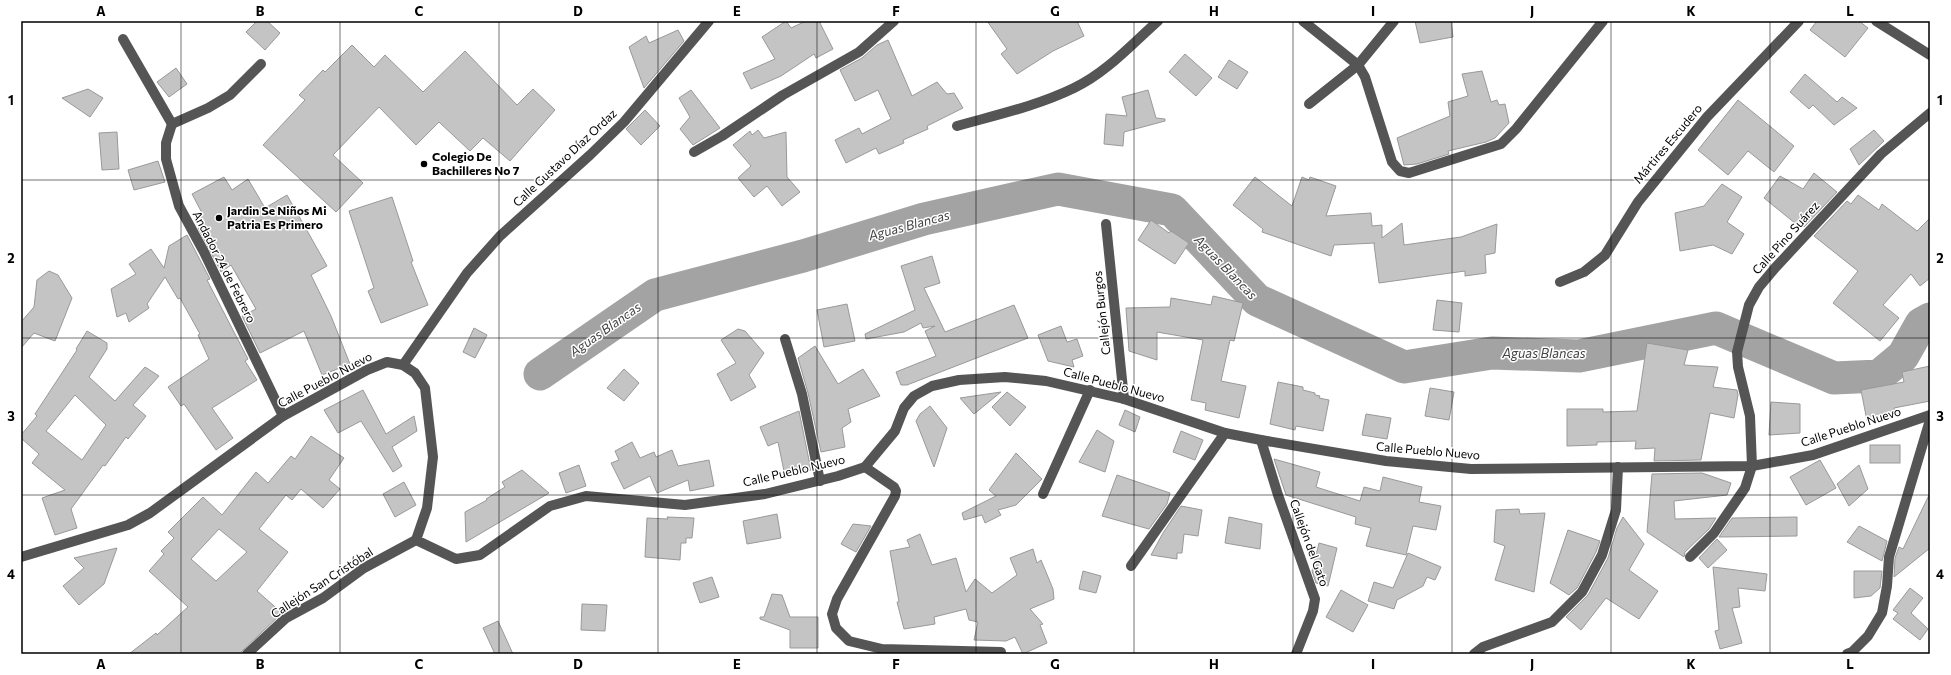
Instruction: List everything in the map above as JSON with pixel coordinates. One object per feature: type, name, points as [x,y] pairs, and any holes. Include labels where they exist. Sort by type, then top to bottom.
[{"type":"street","points":[[694,152],[722,136],[783,95],[859,52],[894,21]]},
{"type":"street","points":[[957,126],[1040,102],[1075,88],[1108,66],[1158,21]]},
{"type":"street","points":[[1303,21],[1358,64],[1365,77],[1392,162],[1400,172],[1409,173],[1500,144],[1516,129],[1603,21]]},
{"type":"street","points":[[1309,104],[1358,64],[1394,21]]},
{"type":"street","name":"Mártires Escudero","points":[[1560,282],[1584,272],[1605,255],[1638,202],[1702,123],[1799,21]]},
{"type":"street","points":[[1876,21],[1930,55]]},
{"type":"street","name":"Calle Gustavo Díaz Ordaz","points":[[403,365],[467,274],[500,236],[590,155],[624,122],[708,22]]},
{"type":"street","points":[[123,39],[172,124],[208,108],[230,95],[261,64]]},
{"type":"street","name":"Calle Pino Suárez","points":[[1690,557],[1714,533],[1745,488],[1752,466],[1750,416],[1738,367],[1737,352],[1750,305],[1760,287],[1775,268],[1881,154],[1930,113]]},
{"type":"street","name":"Andador 24 de Febrero","points":[[172,124],[166,143],[166,159],[179,206],[208,259],[283,416]]},
{"type":"street","name":"Callejón Burgos","points":[[1106,224],[1124,399]]},
{"type":"street","points":[[785,339],[802,394],[820,481]]},
{"type":"street","name":"Calle Pueblo Nuevo","points":[[21,557],[128,525],[150,513],[283,416],[367,370],[387,362],[403,365]]},
{"type":"street","points":[[403,365],[415,373],[425,388],[433,457],[426,508],[419,541]]},
{"type":"street","name":"Calle Pueblo Nuevo","points":[[419,541],[456,559],[480,555],[550,506],[586,496],[685,505],[765,494],[820,481],[865,467],[895,431],[904,408],[914,396],[932,386],[959,380],[1005,377],[1046,381],[1124,399],[1225,433],[1386,461],[1471,469],[1752,466],[1813,455],[1930,415]]},
{"type":"street","points":[[1043,494],[1090,390]]},
{"type":"street","points":[[1847,654],[1852,652],[1868,636],[1882,613],[1887,586],[1889,558],[1930,420]]},
{"type":"street","points":[[1131,566],[1225,433]]},
{"type":"street","name":"Callejón del Gato","points":[[1261,440],[1278,495],[1315,599],[1313,611],[1296,654]]},
{"type":"street","points":[[865,467],[894,487],[896,491],[895,496],[837,599],[832,614],[836,628],[849,641],[882,649],[1001,652]]},
{"type":"street","points":[[1474,654],[1483,647],[1552,622],[1582,592],[1602,555],[1616,510],[1618,467]]},
{"type":"street","name":"Callejón San Cristóbal","points":[[247,654],[286,618],[323,598],[364,568],[419,541]]},
{"type":"building","points":[[257,21],[267,21],[280,33],[265,50],[246,32]]},
{"type":"building","points":[[786,21],[791,28],[806,21],[819,21],[833,49],[816,58],[814,54],[781,76],[751,89],[743,73],[775,59],[762,37]]},
{"type":"building","points":[[987,21],[1077,21],[1084,36],[1053,51],[1017,74],[1001,54],[1007,49]]},
{"type":"building","points":[[1415,21],[1451,21],[1453,37],[1420,43]]},
{"type":"building","points":[[1817,21],[1859,21],[1868,28],[1845,57],[1810,30]]},
{"type":"building","points":[[678,30],[684,41],[644,88],[629,47],[646,36],[649,43]]},
{"type":"building","points":[[888,40],[912,96],[937,82],[947,94],[954,93],[963,108],[927,126],[928,129],[903,140],[904,143],[879,154],[876,148],[846,163],[835,140],[859,128],[862,134],[891,119],[878,90],[855,101],[840,70],[862,58],[877,45]]},
{"type":"building","points":[[352,45],[374,67],[385,55],[423,92],[465,51],[517,105],[533,89],[555,110],[510,161],[483,138],[470,151],[439,122],[416,145],[379,107],[333,155],[363,183],[336,212],[263,145],[305,100],[299,95],[323,70],[325,72]]},
{"type":"building","points":[[1185,54],[1212,78],[1196,96],[1169,72]]},
{"type":"building","points":[[1229,60],[1248,72],[1237,89],[1218,77]]},
{"type":"building","points":[[176,68],[187,84],[169,97],[157,82]]},
{"type":"building","points":[[1482,71],[1491,102],[1497,100],[1499,105],[1505,104],[1509,123],[1495,138],[1486,142],[1448,151],[1449,154],[1417,164],[1404,165],[1397,138],[1450,116],[1448,102],[1468,96],[1462,74]]},
{"type":"building","points":[[1805,74],[1837,102],[1842,97],[1857,108],[1834,125],[1813,105],[1809,109],[1790,92]]},
{"type":"building","points":[[88,89],[103,98],[90,117],[62,98]]},
{"type":"building","points":[[691,90],[720,128],[693,145],[680,129],[690,117],[679,98]]},
{"type":"building","points":[[1148,90],[1156,118],[1165,119],[1165,121],[1124,132],[1123,146],[1104,144],[1106,114],[1127,116],[1122,97]]},
{"type":"building","points":[[1738,100],[1794,146],[1774,172],[1748,151],[1728,175],[1698,150]]},
{"type":"building","points":[[645,110],[660,126],[641,145],[626,129]]},
{"type":"building","points":[[758,130],[764,138],[786,132],[787,177],[800,192],[782,206],[767,186],[754,197],[738,178],[751,166],[733,145],[750,131],[752,135]]},
{"type":"building","points":[[1874,130],[1884,141],[1859,165],[1850,149]]},
{"type":"building","points":[[117,132],[119,169],[102,170],[99,133]]},
{"type":"building","points":[[158,161],[165,182],[134,190],[128,170]]},
{"type":"building","points":[[1814,173],[1837,192],[1804,227],[1802,226],[1801,228],[1764,198],[1780,176],[1803,189]]},
{"type":"building","points":[[224,177],[232,190],[248,179],[265,208],[287,195],[327,266],[311,275],[331,316],[350,364],[322,375],[304,331],[260,353],[242,316],[256,309],[231,265],[221,272],[198,228],[204,225],[199,215],[202,213],[192,194]]},
{"type":"building","points":[[1255,177],[1292,206],[1302,177],[1309,180],[1310,177],[1336,186],[1326,216],[1371,213],[1372,226],[1382,225],[1382,238],[1402,223],[1404,245],[1461,237],[1497,224],[1495,253],[1485,255],[1486,273],[1465,276],[1465,271],[1379,283],[1375,243],[1334,245],[1331,256],[1262,232],[1263,229],[1233,205]]},
{"type":"building","points":[[1722,184],[1742,197],[1727,222],[1744,234],[1732,254],[1713,245],[1680,251],[1675,213],[1704,206]]},
{"type":"building","points":[[1858,195],[1879,210],[1882,204],[1917,231],[1930,218],[1930,278],[1920,286],[1911,274],[1883,305],[1899,318],[1880,341],[1833,303],[1858,271],[1814,236],[1847,201],[1851,204]]},
{"type":"building","points":[[392,197],[413,261],[411,262],[428,305],[381,323],[368,291],[374,288],[349,211]]},
{"type":"building","points":[[1151,220],[1169,233],[1171,231],[1189,243],[1175,264],[1138,240]]},
{"type":"building","points":[[187,235],[210,279],[207,280],[248,359],[245,361],[257,380],[212,408],[233,438],[216,450],[184,404],[181,406],[168,387],[209,359],[198,335],[200,334],[180,298],[178,299],[165,277],[147,304],[149,308],[129,322],[126,313],[117,317],[111,289],[136,274],[129,264],[151,249],[164,268],[169,246]]},
{"type":"building","points":[[932,256],[940,283],[924,288],[945,332],[1014,305],[1028,338],[907,385],[901,385],[896,372],[936,356],[925,331],[935,326],[923,328],[921,323],[904,332],[866,339],[865,334],[915,310],[901,266]]},
{"type":"building","points":[[49,271],[58,275],[72,298],[55,341],[34,333],[21,348],[21,322],[34,307],[37,280]]},
{"type":"building","points":[[1213,296],[1243,303],[1234,341],[1230,340],[1221,381],[1246,386],[1239,418],[1205,410],[1206,403],[1191,400],[1203,340],[1157,332],[1157,360],[1129,351],[1126,308],[1170,307],[1171,298],[1211,305]]},
{"type":"building","points":[[1437,300],[1462,303],[1459,332],[1433,330]]},
{"type":"building","points":[[847,304],[855,341],[824,347],[817,310]]},
{"type":"building","points":[[1061,326],[1067,342],[1077,339],[1083,356],[1072,360],[1074,367],[1048,361],[1038,335]]},
{"type":"building","points":[[474,328],[487,335],[475,358],[463,352]]},
{"type":"building","points":[[738,329],[745,331],[764,353],[749,375],[756,387],[731,401],[717,374],[736,363],[721,340]]},
{"type":"building","points":[[87,331],[107,343],[107,349],[89,377],[115,401],[145,367],[159,376],[133,405],[146,416],[128,439],[126,437],[105,466],[103,465],[71,509],[77,528],[55,535],[42,498],[65,490],[32,463],[39,454],[21,438],[21,435],[37,416],[35,414],[77,350],[76,349]],"holes":[[[75,395],[106,425],[82,460],[46,431]]]},
{"type":"building","points":[[1647,343],[1688,350],[1684,365],[1718,367],[1713,387],[1737,390],[1738,395],[1734,418],[1710,413],[1701,460],[1654,461],[1655,448],[1635,449],[1636,441],[1597,442],[1597,445],[1567,446],[1567,409],[1603,409],[1603,412],[1637,411]]},
{"type":"building","points":[[815,346],[838,384],[863,369],[880,396],[848,409],[851,422],[842,428],[845,447],[821,452],[808,393],[798,358]]},
{"type":"building","points":[[1930,366],[1930,401],[1894,408],[1895,416],[1867,421],[1861,390],[1904,382],[1902,372]]},
{"type":"building","points":[[624,369],[639,383],[624,401],[607,388]]},
{"type":"building","points":[[1278,382],[1303,387],[1303,390],[1315,393],[1315,395],[1320,396],[1319,398],[1329,400],[1323,431],[1296,426],[1295,430],[1270,424]]},
{"type":"building","points":[[1430,388],[1454,392],[1449,420],[1425,416]]},
{"type":"building","points":[[363,390],[386,434],[414,416],[417,431],[392,447],[402,466],[393,472],[361,421],[338,433],[324,410]]},
{"type":"building","points":[[1001,392],[974,414],[960,398]]},
{"type":"building","points":[[1007,392],[1026,407],[1010,426],[992,407]]},
{"type":"building","points":[[1771,402],[1800,404],[1800,433],[1769,435]]},
{"type":"building","points":[[930,406],[947,428],[934,467],[916,421],[920,414]]},
{"type":"building","points":[[1125,410],[1140,417],[1135,432],[1119,425]]},
{"type":"building","points":[[799,411],[811,470],[785,476],[778,442],[768,446],[760,427]]},
{"type":"building","points":[[1366,414],[1391,418],[1387,439],[1362,435]]},
{"type":"building","points":[[1097,430],[1114,441],[1105,472],[1079,462]]},
{"type":"building","points":[[1181,431],[1203,440],[1195,460],[1173,452]]},
{"type":"building","points":[[311,436],[344,458],[329,480],[340,489],[323,508],[301,489],[292,500],[286,495],[259,529],[288,552],[257,591],[282,613],[239,654],[129,654],[156,633],[157,635],[188,607],[149,571],[164,554],[161,551],[174,538],[168,532],[203,497],[222,515],[256,472],[268,483],[291,456],[295,459]],"holes":[[[219,529],[247,552],[216,581],[191,559]]]},
{"type":"building","points":[[632,442],[640,458],[654,452],[656,457],[672,450],[678,466],[709,460],[714,486],[690,491],[688,480],[657,493],[650,476],[624,489],[611,463],[619,460],[615,451]]},
{"type":"building","points":[[1870,445],[1900,445],[1900,463],[1870,463]]},
{"type":"building","points":[[1016,453],[1042,479],[1016,505],[998,510],[1001,515],[985,523],[982,515],[964,520],[962,513],[996,496],[989,490]]},
{"type":"building","points":[[1274,459],[1320,472],[1316,487],[1360,501],[1364,487],[1380,491],[1383,477],[1422,487],[1419,502],[1441,506],[1436,530],[1413,526],[1406,555],[1366,546],[1371,528],[1355,524],[1356,517],[1286,495]]},
{"type":"building","points":[[1820,460],[1836,488],[1806,505],[1790,477]]},
{"type":"building","points":[[579,465],[586,486],[566,493],[559,473]]},
{"type":"building","points":[[1859,465],[1868,489],[1849,506],[1837,484]]},
{"type":"building","points":[[522,470],[549,493],[466,542],[465,512],[487,500],[486,499],[505,487],[502,482]]},
{"type":"building","points":[[1702,473],[1731,483],[1727,495],[1674,501],[1675,519],[1716,518],[1709,529],[1685,552],[1684,557],[1647,532],[1652,474]]},
{"type":"building","points":[[1117,475],[1170,493],[1167,504],[1149,529],[1102,516]]},
{"type":"building","points":[[404,482],[416,505],[395,517],[383,494]]},
{"type":"building","points":[[1930,493],[1930,548],[1894,577],[1895,558],[1899,547],[1903,549]]},
{"type":"building","points":[[1181,506],[1202,510],[1198,536],[1184,534],[1182,553],[1177,553],[1177,559],[1151,555],[1163,533]]},
{"type":"building","points":[[1519,509],[1520,514],[1545,513],[1534,592],[1495,580],[1505,546],[1494,542],[1496,510]]},
{"type":"building","points":[[777,514],[781,538],[747,544],[743,521]]},
{"type":"building","points":[[667,517],[694,518],[692,538],[686,538],[686,543],[681,543],[680,560],[645,557],[647,518],[668,519]]},
{"type":"building","points":[[1229,517],[1262,524],[1260,549],[1225,543]]},
{"type":"building","points":[[1623,517],[1644,544],[1629,570],[1658,591],[1639,619],[1606,598],[1581,630],[1566,617],[1588,595],[1608,558],[1617,528]]},
{"type":"building","points":[[1797,517],[1797,536],[1719,537],[1732,518]]},
{"type":"building","points":[[853,524],[871,526],[856,552],[841,544]]},
{"type":"building","points":[[1859,526],[1887,541],[1882,561],[1847,542]]},
{"type":"building","points":[[1568,530],[1600,541],[1596,552],[1577,588],[1569,595],[1550,583]]},
{"type":"building","points":[[920,534],[932,565],[956,558],[966,592],[975,579],[992,593],[1017,575],[1010,558],[1033,549],[1037,563],[1041,560],[1053,589],[1054,599],[1030,609],[1043,624],[1040,625],[1047,643],[1023,654],[1015,637],[1006,641],[974,640],[978,622],[969,620],[966,609],[934,617],[935,624],[904,629],[897,602],[899,602],[890,551],[910,547],[907,540]]},
{"type":"building","points":[[1717,539],[1727,550],[1708,568],[1699,558]]},
{"type":"building","points":[[1319,543],[1337,548],[1328,586],[1316,583],[1312,571]]},
{"type":"building","points":[[117,548],[104,584],[79,605],[63,586],[84,568],[74,558]]},
{"type":"building","points":[[1408,553],[1441,567],[1435,580],[1427,577],[1423,586],[1397,600],[1394,609],[1368,601],[1374,582],[1393,588]]},
{"type":"building","points":[[1713,567],[1767,574],[1765,591],[1738,588],[1740,607],[1732,608],[1742,643],[1720,649],[1715,631],[1719,630]]},
{"type":"building","points":[[1083,571],[1101,576],[1096,593],[1079,589]]},
{"type":"building","points":[[1854,571],[1882,571],[1880,588],[1871,596],[1854,598]]},
{"type":"building","points":[[712,577],[719,597],[700,603],[693,583]]},
{"type":"building","points":[[1910,588],[1923,598],[1911,613],[1928,629],[1920,640],[1893,619],[1898,613],[1893,610]]},
{"type":"building","points":[[1341,590],[1368,605],[1353,632],[1326,617]]},
{"type":"building","points":[[772,594],[782,595],[790,617],[818,617],[818,648],[790,648],[790,630],[760,619],[760,617],[764,617]]},
{"type":"building","points":[[582,604],[607,605],[605,631],[581,630]]},
{"type":"building","points":[[498,621],[513,654],[495,654],[483,628]]},
{"type":"waterway","name":"Aguas Blancas","points":[[540,374],[655,295],[803,256],[924,219],[1058,189],[1172,210],[1257,300],[1404,367],[1492,353],[1579,356],[1716,328],[1834,378],[1879,376],[1903,356],[1921,324],[1930,319]]},
{"type":"place","name":"Colegio De Bachilleres No 7","points":[[424,164]]},
{"type":"place","name":"Jardin Se Niños Mi Patria Es Primero","points":[[219,218]]}]
